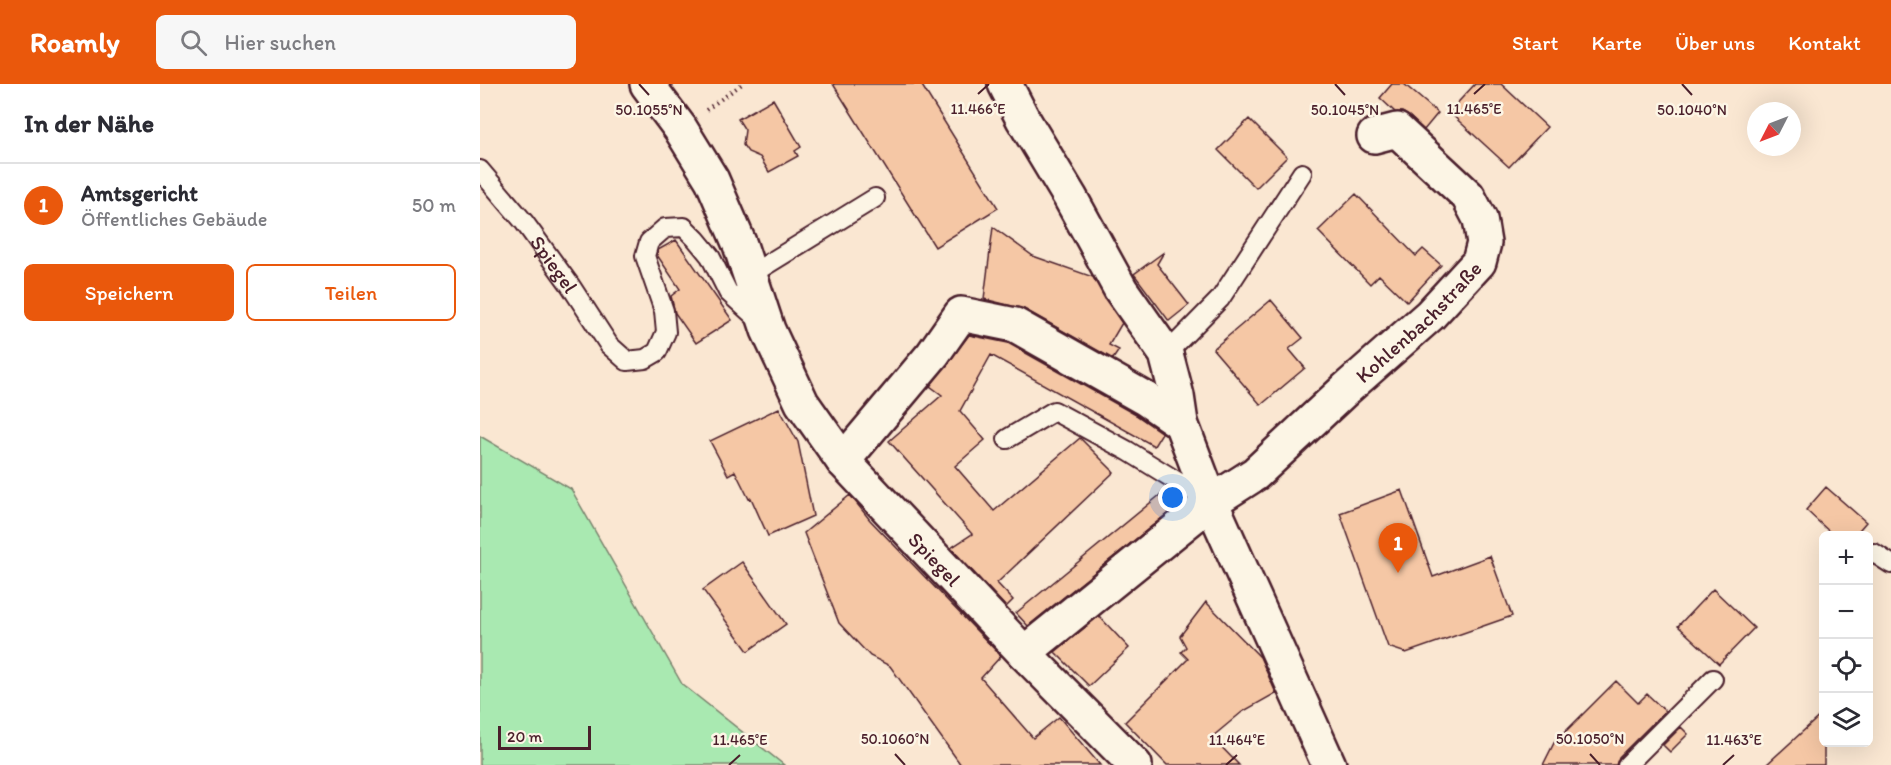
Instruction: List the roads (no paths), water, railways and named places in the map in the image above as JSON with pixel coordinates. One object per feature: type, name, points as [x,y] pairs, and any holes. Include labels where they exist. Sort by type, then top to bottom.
[{"type":"street","name":"Spiegel","points":[[647,84],[680,128],[712,180],[740,245],[768,330],[802,403],[843,461],[1024,653],[1135,765]]},
{"type":"street","points":[[1005,84],[1121,290],[1166,354],[1177,396],[1181,423],[1211,502],[1329,765]]},
{"type":"street","name":"Kohlenbachstraße","points":[[1024,653],[1211,502],[1255,474],[1346,388],[1430,315],[1479,262],[1484,243],[1480,219],[1468,196],[1397,130],[1374,136]]},
{"type":"street","points":[[843,461],[933,354],[961,314],[1015,325],[1146,399],[1181,423]]},
{"type":"lane","name":"Spiegel","points":[[480,170],[524,222],[570,285],[609,345],[627,361],[645,359],[657,352],[666,332],[664,311],[645,256],[649,242],[665,228],[684,227],[710,256],[728,292],[768,330]]},
{"type":"lane","points":[[1166,354],[1220,299],[1302,172]]},
{"type":"lane","points":[[750,275],[875,198]]},
{"type":"lane","points":[[1007,439],[1054,411],[1128,451],[1211,502]]},
{"type":"lane","points":[[1874,553],[1891,564]]},
{"type":"lane","points":[[1627,765],[1713,679]]},
{"type":"place","name":"Amtsgericht","points":[[1398,573]]}]
